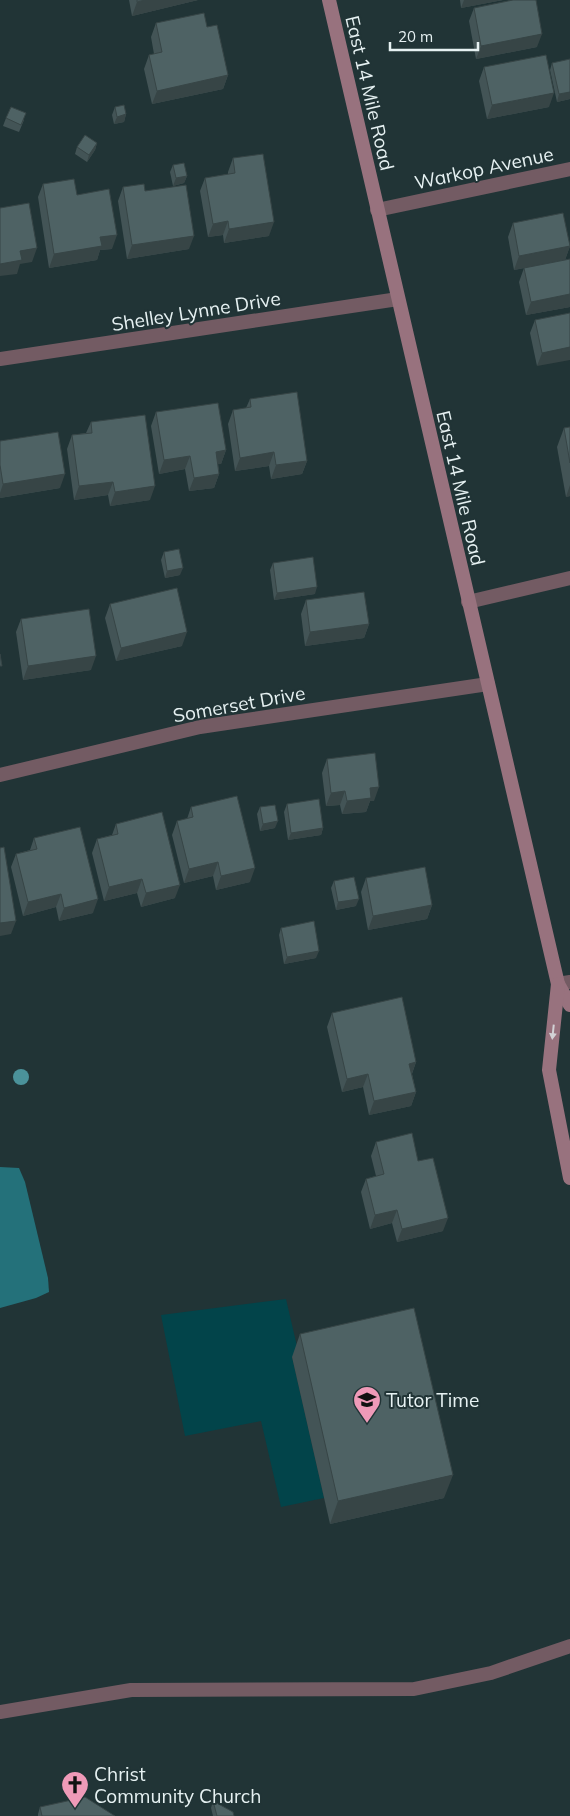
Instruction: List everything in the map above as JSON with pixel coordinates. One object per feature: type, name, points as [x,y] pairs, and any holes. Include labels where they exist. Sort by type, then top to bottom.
[{"type":"main road","name":"East 14 Mile Road","points":[[329,0],[468,602],[570,1006]]},
{"type":"main road","name":"East 14 Mile Road","points":[[564,983],[549,1070],[570,1178]]},
{"type":"street","name":"Warkop Avenue","points":[[377,210],[570,169]]},
{"type":"street","name":"Shelley Lynne Drive","points":[[0,360],[398,299]]},
{"type":"street","points":[[468,602],[570,578]]},
{"type":"street","name":"Somerset Drive","points":[[0,775],[200,727],[488,684]]},
{"type":"street","points":[[0,1712],[131,1690],[414,1689],[491,1673],[570,1646]]},
{"type":"shaded area","points":[[0,1167],[19,1168],[25,1182],[48,1278],[49,1292],[36,1298],[0,1308]]},
{"type":"shaded area","points":[[286,1299],[299,1355],[292,1357],[324,1498],[281,1507],[261,1421],[185,1436],[161,1315]]},
{"type":"building","points":[[513,0],[536,0],[542,34],[481,46],[474,8]]},
{"type":"building","points":[[204,13],[207,27],[217,25],[228,75],[157,91],[149,55],[162,52],[156,23]]},
{"type":"building","points":[[546,55],[554,93],[492,105],[484,67]]},
{"type":"building","points":[[570,59],[570,92],[559,94],[552,63]]},
{"type":"building","points":[[124,105],[126,114],[117,117],[115,107]]},
{"type":"building","points":[[11,107],[26,113],[21,125],[6,118]]},
{"type":"building","points":[[85,135],[97,143],[89,155],[77,147]]},
{"type":"building","points":[[263,154],[274,222],[229,229],[228,221],[213,224],[205,178],[235,173],[233,158]]},
{"type":"building","points":[[184,163],[187,176],[176,178],[173,165]]},
{"type":"building","points":[[74,179],[77,195],[109,189],[117,235],[100,237],[102,246],[54,254],[43,184]]},
{"type":"building","points":[[144,184],[145,191],[186,185],[194,236],[132,245],[123,187]]},
{"type":"building","points":[[29,203],[37,248],[20,251],[22,260],[0,264],[0,208]]},
{"type":"building","points":[[563,213],[570,246],[519,256],[513,223]]},
{"type":"building","points":[[570,259],[570,294],[531,302],[524,268]]},
{"type":"building","points":[[570,313],[570,347],[542,353],[535,320]]},
{"type":"building","points":[[297,392],[307,461],[276,465],[274,452],[240,458],[233,410],[251,407],[250,399]]},
{"type":"building","points":[[218,403],[226,450],[216,452],[219,474],[194,478],[190,456],[164,460],[156,412]]},
{"type":"building","points":[[145,415],[155,486],[115,492],[113,482],[79,486],[72,435],[92,433],[91,422]]},
{"type":"building","points":[[570,427],[570,463],[564,428]]},
{"type":"building","points":[[58,432],[65,474],[3,484],[0,465],[0,441]]},
{"type":"building","points":[[179,549],[183,568],[167,571],[164,552]]},
{"type":"building","points":[[313,557],[317,587],[277,593],[273,563]]},
{"type":"building","points":[[177,588],[187,632],[121,648],[110,604]]},
{"type":"building","points":[[364,592],[369,624],[310,632],[306,600]]},
{"type":"building","points":[[89,609],[96,656],[28,666],[21,619]]},
{"type":"building","points":[[375,753],[379,787],[370,788],[371,798],[347,801],[345,791],[331,793],[327,759]]},
{"type":"building","points":[[237,796],[255,868],[221,876],[218,862],[189,869],[177,821],[193,817],[191,807]]},
{"type":"building","points":[[319,799],[323,828],[291,833],[287,804]]},
{"type":"building","points":[[275,805],[278,821],[263,824],[260,807]]},
{"type":"building","points":[[162,812],[180,885],[146,893],[142,879],[109,887],[97,839],[118,834],[116,824]]},
{"type":"building","points":[[80,827],[98,899],[64,908],[61,894],[28,902],[16,854],[37,849],[34,838]]},
{"type":"building","points":[[4,847],[16,921],[0,923],[0,848]]},
{"type":"building","points":[[425,867],[432,905],[373,916],[366,878]]},
{"type":"building","points":[[354,877],[359,899],[338,902],[334,881]]},
{"type":"building","points":[[314,921],[319,951],[287,957],[281,928]]},
{"type":"building","points":[[402,997],[416,1062],[409,1064],[416,1092],[374,1101],[368,1074],[347,1079],[332,1013]]},
{"type":"building","points":[[412,1133],[418,1161],[433,1158],[448,1218],[402,1229],[397,1210],[375,1215],[366,1179],[384,1174],[376,1142]]},
{"type":"building","name":"Tutor Time","points":[[414,1308],[453,1475],[338,1501],[300,1334]]},
{"type":"building","points":[[85,1797],[115,1816],[42,1816],[40,1807]]},
{"type":"building","points":[[213,1801],[233,1812],[234,1816],[217,1816]]},
{"type":"place","name":"Tutor Time","points":[[367,1424]]},
{"type":"place","name":"Christ Community Church","points":[[75,1809]]}]
